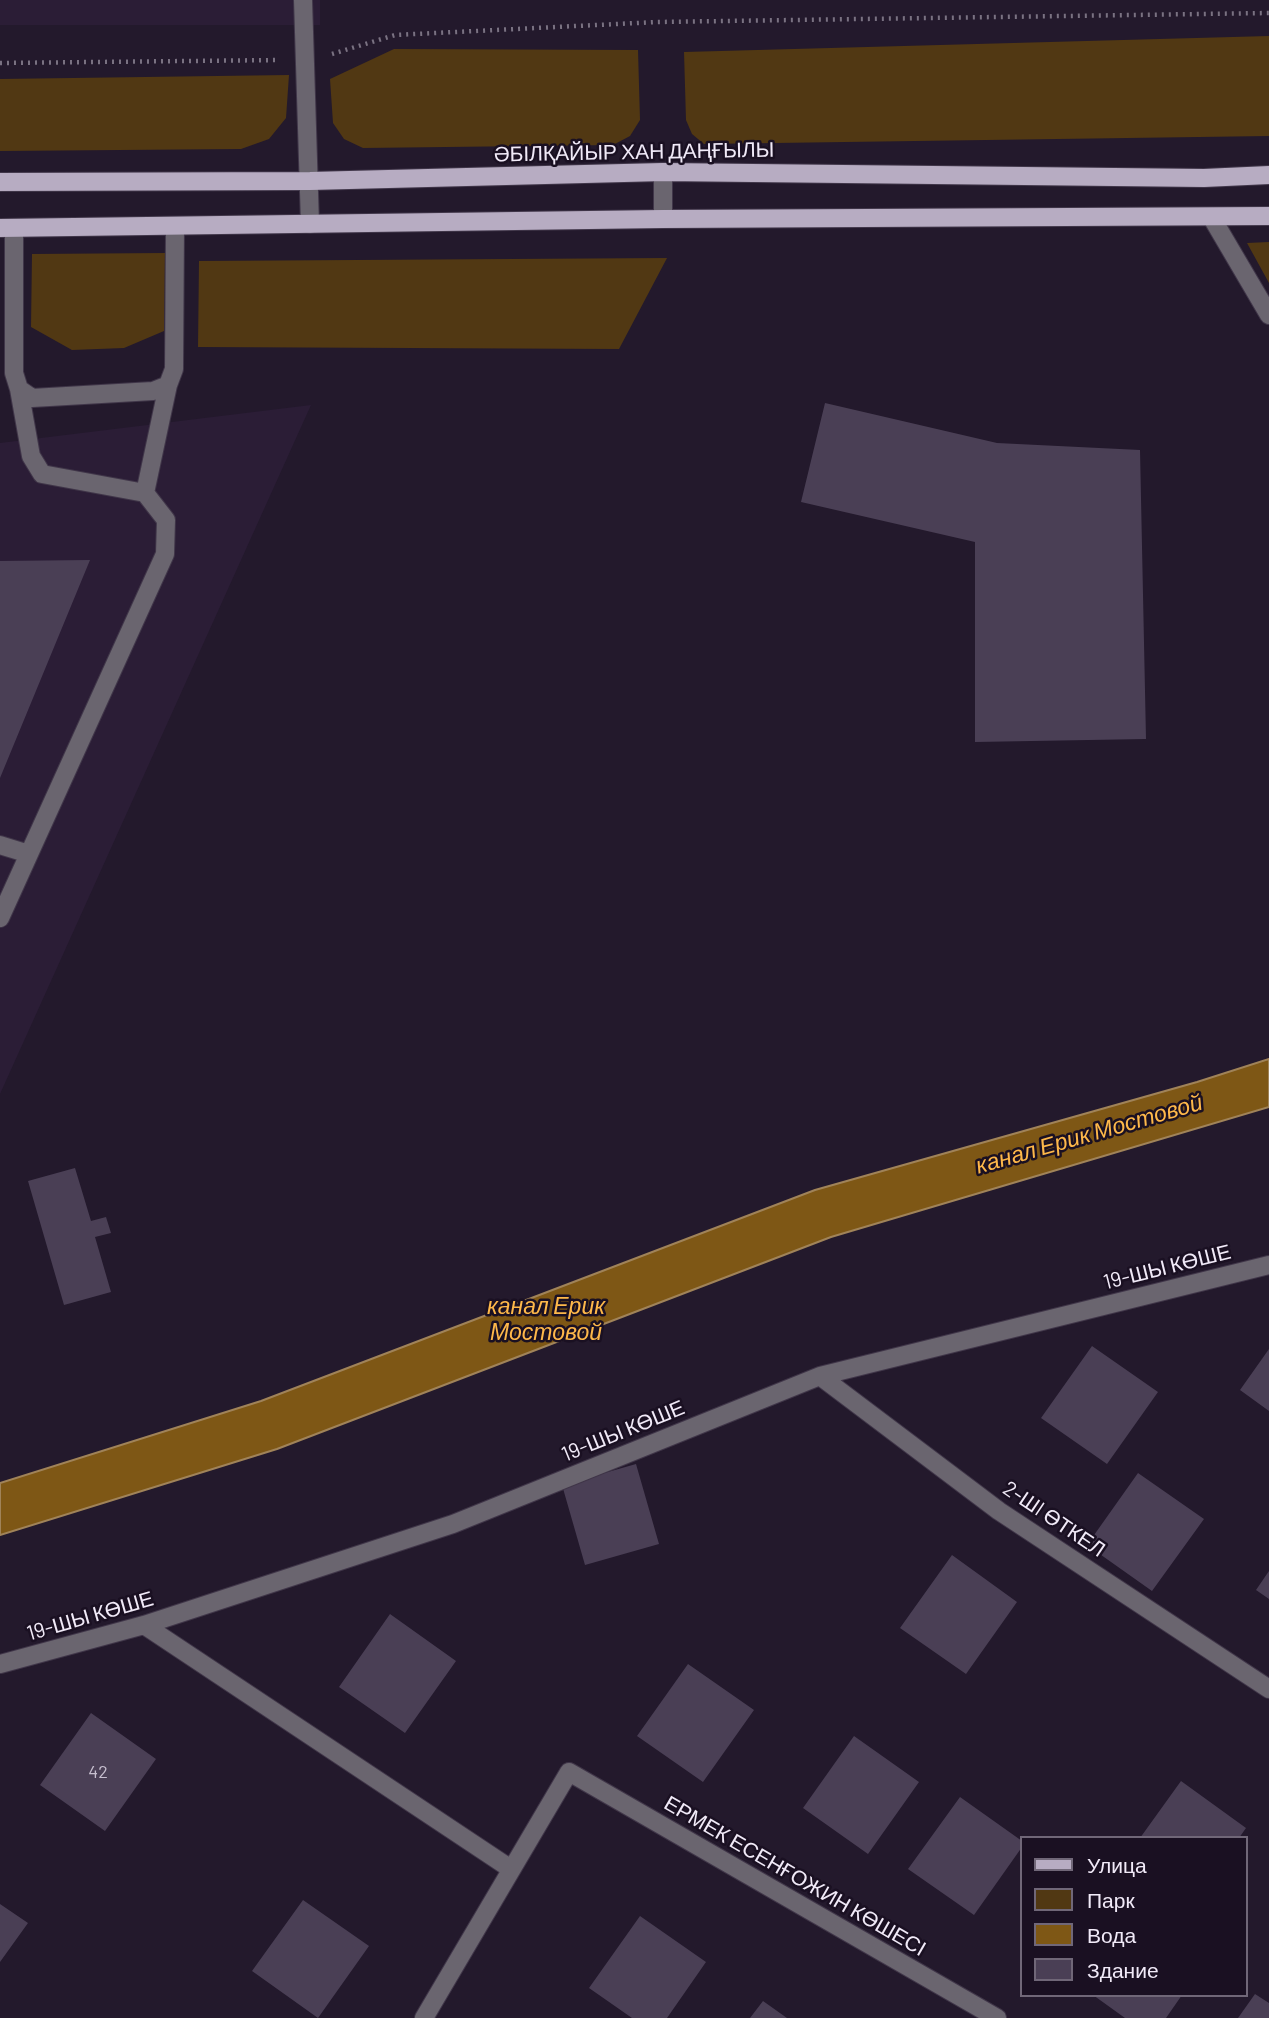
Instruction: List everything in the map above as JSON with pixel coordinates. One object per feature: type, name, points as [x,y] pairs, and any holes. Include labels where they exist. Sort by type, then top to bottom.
[{"type":"main road","name":"ӘБІЛҚАЙЫР ХАН ДАҢҒЫЛЫ","points":[[0,182],[310,181],[663,172],[1204,178],[1269,175]]},
{"type":"main road","points":[[7,228],[663,219],[1269,216]]},
{"type":"street","points":[[303,0],[310,224]]},
{"type":"street","points":[[663,172],[663,219]]},
{"type":"street","points":[[1212,218],[1269,315]]},
{"type":"street","points":[[145,493],[174,369],[175,227]]},
{"type":"street","points":[[0,918],[165,554],[166,520],[145,493],[42,474],[31,456],[14,373],[7,228]]},
{"type":"street","points":[[19,389],[32,398],[153,391],[169,385]]},
{"type":"street","points":[[0,845],[29,855]]},
{"type":"street","name":"19-ШЫ КӨШЕ","points":[[1,1665],[144,1625],[453,1524],[820,1376],[1269,1265]]},
{"type":"street","name":"2-ШI ӨТКЕЛ","points":[[820,1376],[999,1511],[1269,1689]]},
{"type":"street","points":[[144,1625],[511,1869],[424,2018]]},
{"type":"street","name":"ЕРМЕК ЕСЕНҒОЖИН КӨШЕСІ","points":[[511,1869],[569,1772],[997,2018]]},
{"type":"path","points":[[321,57],[395,35],[657,22],[1269,13]]},
{"type":"path","points":[[0,63],[292,60]]},
{"type":"shaded area","points":[[0,0],[320,0],[320,25],[0,25]]},
{"type":"shaded area","points":[[311,405],[0,1094],[0,443]]},
{"type":"green space","points":[[1269,36],[1269,136],[704,144],[692,134],[686,120],[684,52]]},
{"type":"green space","points":[[394,49],[638,50],[640,120],[630,136],[613,145],[363,148],[344,139],[333,123],[330,79]]},
{"type":"green space","points":[[289,75],[286,118],[269,139],[241,149],[0,151],[0,79]]},
{"type":"green space","points":[[1269,242],[1269,283],[1247,243]]},
{"type":"green space","points":[[165,253],[164,331],[124,348],[72,350],[31,327],[32,254]]},
{"type":"green space","points":[[667,258],[619,349],[198,347],[199,261]]},
{"type":"water","name":"канал Ерик Мостовой","points":[[1269,1059],[1269,1107],[831,1237],[277,1449],[0,1535],[0,1483],[261,1401],[815,1190],[1197,1082]]},
{"type":"building","points":[[825,403],[997,443],[1140,450],[1146,739],[975,742],[975,542],[801,502]]},
{"type":"building","points":[[90,560],[0,778],[0,561]]},
{"type":"building","points":[[75,1168],[91,1221],[106,1217],[111,1233],[95,1237],[111,1292],[64,1305],[28,1181]]},
{"type":"building","points":[[1092,1346],[1158,1392],[1107,1464],[1041,1418]]},
{"type":"building","points":[[1269,1349],[1269,1411],[1240,1390]]},
{"type":"building","points":[[636,1464],[659,1544],[585,1565],[562,1485]]},
{"type":"building","points":[[1138,1473],[1204,1519],[1152,1591],[1087,1545]]},
{"type":"building","points":[[952,1555],[1017,1602],[966,1674],[900,1628]]},
{"type":"building","points":[[1269,1571],[1269,1599],[1256,1590]]},
{"type":"building","points":[[390,1614],[456,1661],[405,1733],[339,1687]]},
{"type":"building","points":[[688,1664],[754,1710],[703,1782],[637,1736]]},
{"type":"building","points":[[91,1713],[156,1759],[105,1831],[40,1785]]},
{"type":"building","points":[[854,1736],[919,1782],[868,1854],[803,1808]]},
{"type":"building","points":[[1181,1781],[1246,1828],[1240,1836],[1141,1836]]},
{"type":"building","points":[[960,1797],[1020,1840],[1020,1850],[974,1915],[908,1869]]},
{"type":"building","points":[[303,1900],[369,1946],[318,2018],[252,1971]]},
{"type":"building","points":[[0,1904],[28,1923],[0,1962]]},
{"type":"building","points":[[640,1916],[706,1962],[667,2018],[632,2018],[589,1988]]},
{"type":"building","points":[[1255,1994],[1269,2003],[1269,2018],[1238,2018]]},
{"type":"building","points":[[1096,1997],[1181,1997],[1166,2018],[1125,2018]]},
{"type":"building","points":[[763,2001],[787,2018],[750,2018]]}]
